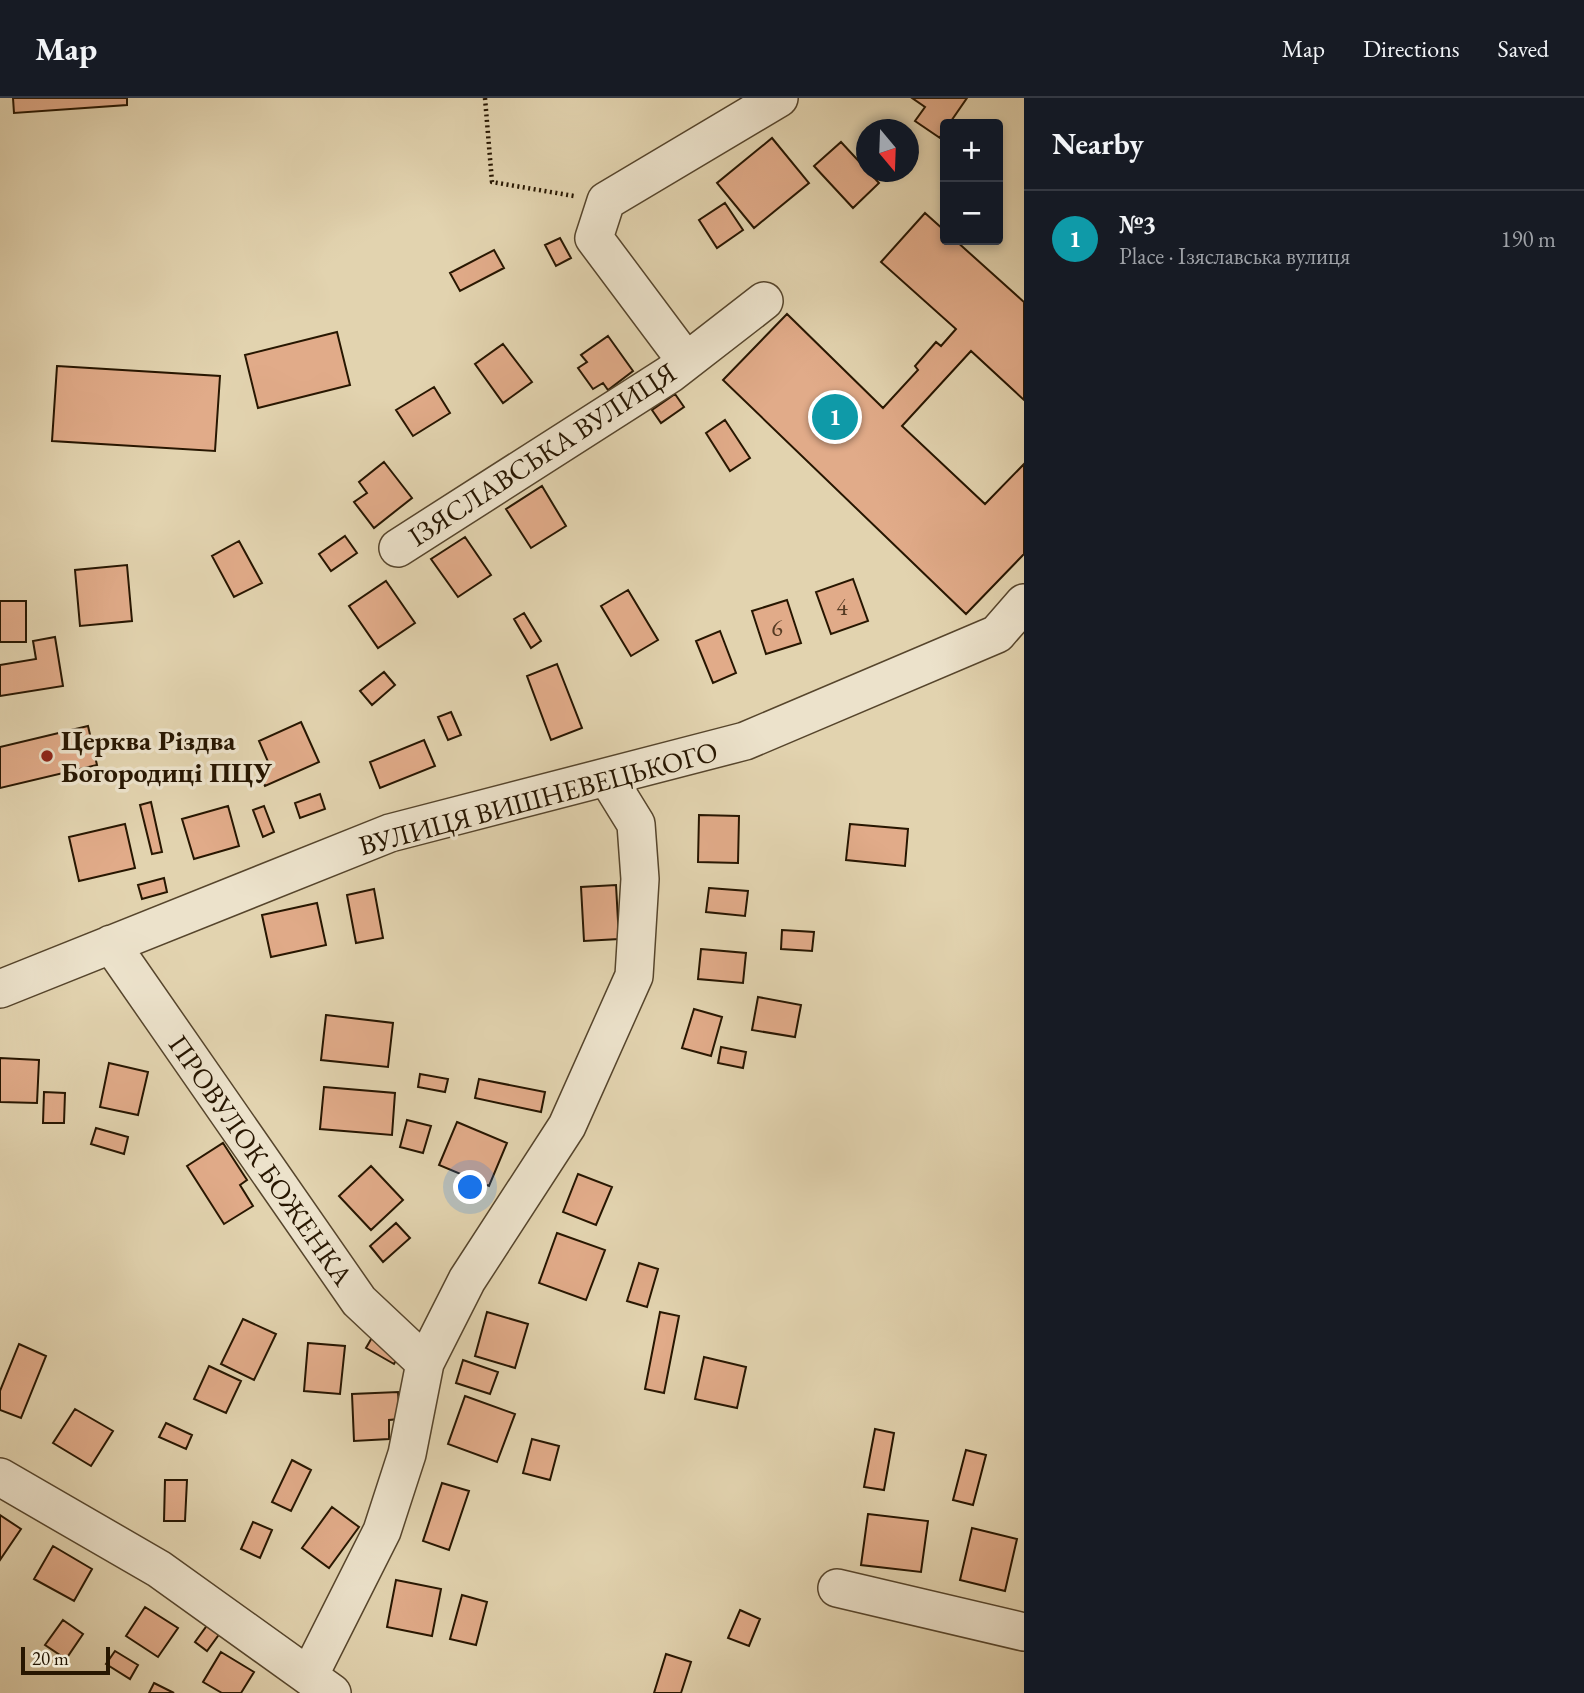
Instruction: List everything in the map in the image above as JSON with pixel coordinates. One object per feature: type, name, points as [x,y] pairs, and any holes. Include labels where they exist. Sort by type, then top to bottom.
[{"type":"street","points":[[606,201],[779,98]]},
{"type":"street","name":"ІЗЯСЛАВСЬКА ВУЛИЦЯ","points":[[606,201],[594,238],[686,361]]},
{"type":"street","name":"ІЗЯСЛАВСЬКА ВУЛИЦЯ","points":[[398,548],[686,361],[764,301]]},
{"type":"street","name":"ВУЛИЦЯ ВИШНЕВЕЦЬКОГО","points":[[0,989],[390,833],[745,741],[997,634],[1024,603]]},
{"type":"street","points":[[0,1477],[159,1569],[321,1684],[382,1531],[407,1454],[425,1363],[467,1280],[567,1126],[634,976],[640,879],[636,824],[607,777]]},
{"type":"street","name":"ПРОВУЛОК БОЖЕНКА","points":[[111,944],[359,1301],[425,1363]]},
{"type":"street","points":[[837,1588],[1024,1632]]},
{"type":"path","points":[[485,98],[492,183],[606,201]]},
{"type":"building","points":[[13,98],[127,98],[127,105],[14,113]]},
{"type":"building","points":[[912,98],[967,98],[952,119],[940,119],[940,138],[916,119],[925,107]]},
{"type":"building","points":[[772,138],[809,183],[754,228],[717,183]]},
{"type":"building","points":[[841,142],[856,158],[856,182],[879,183],[853,208],[814,166]]},
{"type":"building","points":[[725,203],[743,230],[717,248],[699,220]]},
{"type":"building","points":[[925,213],[940,226],[940,245],[961,245],[1024,302],[1024,400],[971,351],[902,426],[985,504],[1024,464],[1024,554],[966,614],[723,380],[787,314],[883,408],[918,370],[915,366],[936,342],[941,346],[956,329],[881,262]]},
{"type":"building","points":[[560,238],[571,258],[556,266],[545,245]]},
{"type":"building","points":[[494,250],[504,268],[460,291],[450,273]]},
{"type":"building","points":[[337,332],[350,385],[258,408],[245,355]]},
{"type":"building","points":[[608,336],[633,371],[608,390],[603,383],[593,389],[578,368],[587,362],[581,355]]},
{"type":"building","points":[[503,344],[532,382],[503,403],[475,364]]},
{"type":"building","points":[[57,366],[220,376],[215,451],[52,441]]},
{"type":"building","points":[[434,387],[450,413],[413,436],[396,410]]},
{"type":"building","points":[[675,394],[684,407],[661,423],[652,410]]},
{"type":"building","points":[[725,420],[750,458],[730,471],[706,433]]},
{"type":"building","points":[[384,462],[412,498],[374,528],[354,502],[367,493],[359,482]]},
{"type":"building","points":[[542,486],[566,526],[531,548],[506,509]]},
{"type":"building","points":[[345,536],[357,553],[331,571],[319,554]]},
{"type":"building","points":[[465,537],[491,575],[458,597],[431,559]]},
{"type":"building","points":[[239,541],[262,583],[234,597],[212,556]]},
{"type":"building","points":[[127,565],[132,621],[80,626],[75,570]]},
{"type":"building","points":[[853,579],[868,621],[831,634],[816,592]]},
{"type":"building","points":[[386,581],[415,623],[378,648],[349,606]]},
{"type":"building","points":[[628,590],[658,640],[631,656],[601,606]]},
{"type":"building","points":[[787,600],[801,643],[766,654],[752,611]]},
{"type":"building","points":[[0,601],[26,601],[26,642],[0,642]]},
{"type":"building","points":[[524,613],[541,641],[531,648],[514,619]]},
{"type":"building","points":[[720,631],[736,673],[713,683],[696,641]]},
{"type":"building","points":[[55,637],[63,686],[0,696],[0,665],[36,659],[33,641]]},
{"type":"building","points":[[557,664],[582,728],[551,740],[527,676]]},
{"type":"building","points":[[384,672],[395,685],[372,705],[360,691]]},
{"type":"building","points":[[451,712],[461,735],[448,740],[438,717]]},
{"type":"building","points":[[301,722],[319,762],[265,786],[257,769],[269,764],[259,741]]},
{"type":"building","name":"Церква Різдва Богородиці ПЦУ","points":[[88,726],[97,765],[0,788],[0,747]]},
{"type":"building","points":[[424,740],[435,766],[380,788],[370,762]]},
{"type":"building","points":[[320,794],[325,809],[300,818],[295,803]]},
{"type":"building","points":[[151,802],[162,852],[152,854],[140,805]]},
{"type":"building","points":[[228,806],[239,846],[194,859],[182,819]]},
{"type":"building","points":[[264,806],[274,832],[263,837],[253,810]]},
{"type":"building","points":[[699,815],[739,816],[738,863],[698,862]]},
{"type":"building","points":[[125,824],[135,868],[79,881],[69,837]]},
{"type":"building","points":[[850,824],[908,829],[905,866],[846,860]]},
{"type":"building","points":[[164,878],[167,892],[142,899],[138,885]]},
{"type":"building","points":[[616,885],[619,939],[584,941],[581,887]]},
{"type":"building","points":[[709,888],[748,891],[745,916],[706,912]]},
{"type":"building","points":[[374,889],[383,938],[356,943],[347,895]]},
{"type":"building","points":[[317,903],[326,945],[271,957],[262,915]]},
{"type":"building","points":[[782,930],[814,932],[812,951],[781,949]]},
{"type":"building","points":[[701,949],[746,953],[743,983],[698,979]]},
{"type":"building","points":[[758,997],[801,1005],[795,1037],[752,1030]]},
{"type":"building","points":[[694,1009],[722,1017],[711,1056],[682,1048]]},
{"type":"building","points":[[326,1015],[393,1023],[388,1067],[321,1060]]},
{"type":"building","points":[[721,1047],[746,1052],[743,1068],[718,1063]]},
{"type":"building","points":[[0,1058],[39,1060],[37,1103],[0,1102]]},
{"type":"building","points":[[109,1063],[148,1072],[138,1115],[100,1107]]},
{"type":"building","points":[[420,1074],[448,1079],[445,1092],[418,1087]]},
{"type":"building","points":[[479,1079],[545,1092],[541,1112],[475,1098]]},
{"type":"building","points":[[324,1087],[395,1093],[392,1135],[320,1129]]},
{"type":"building","points":[[44,1092],[65,1093],[64,1123],[43,1123]]},
{"type":"building","points":[[407,1120],[431,1126],[423,1153],[400,1147]]},
{"type":"building","points":[[457,1122],[507,1143],[489,1186],[439,1165]]},
{"type":"building","points":[[96,1128],[128,1137],[124,1154],[91,1144]]},
{"type":"building","points":[[223,1143],[247,1180],[240,1185],[253,1206],[224,1224],[187,1166]]},
{"type":"building","points":[[371,1166],[403,1200],[371,1230],[339,1196]]},
{"type":"building","points":[[578,1174],[612,1187],[596,1225],[563,1212]]},
{"type":"building","points":[[396,1223],[410,1238],[383,1262],[370,1246]]},
{"type":"building","points":[[557,1233],[605,1250],[586,1300],[539,1283]]},
{"type":"building","points":[[639,1263],[658,1269],[647,1307],[627,1301]]},
{"type":"building","points":[[487,1312],[528,1324],[515,1368],[475,1356]]},
{"type":"building","points":[[660,1312],[679,1316],[664,1393],[645,1389]]},
{"type":"building","points":[[243,1319],[276,1334],[254,1380],[221,1364]]},
{"type":"building","points":[[374,1334],[402,1350],[394,1364],[366,1348]]},
{"type":"building","points":[[308,1343],[345,1346],[340,1394],[304,1391]]},
{"type":"building","points":[[19,1344],[46,1356],[21,1418],[0,1410],[0,1391]]},
{"type":"building","points":[[704,1357],[746,1367],[737,1408],[695,1399]]},
{"type":"building","points":[[463,1360],[498,1372],[490,1394],[456,1383]]},
{"type":"building","points":[[209,1366],[241,1381],[226,1413],[194,1399]]},
{"type":"building","points":[[398,1392],[400,1419],[389,1420],[389,1439],[354,1441],[352,1394]]},
{"type":"building","points":[[465,1396],[515,1414],[497,1462],[448,1444]]},
{"type":"building","points":[[75,1409],[113,1431],[91,1466],[53,1443]]},
{"type":"building","points":[[166,1423],[192,1435],[186,1449],[159,1437]]},
{"type":"building","points":[[875,1429],[894,1433],[884,1490],[864,1487]]},
{"type":"building","points":[[532,1439],[559,1446],[550,1480],[523,1473]]},
{"type":"building","points":[[966,1450],[986,1455],[973,1505],[953,1500]]},
{"type":"building","points":[[292,1460],[311,1470],[291,1511],[272,1502]]},
{"type":"building","points":[[165,1480],[187,1480],[185,1521],[164,1521]]},
{"type":"building","points":[[442,1483],[469,1491],[449,1550],[423,1541]]},
{"type":"building","points":[[332,1507],[359,1527],[329,1568],[302,1548]]},
{"type":"building","points":[[868,1514],[928,1521],[921,1572],[861,1565]]},
{"type":"building","points":[[0,1515],[21,1529],[0,1560]]},
{"type":"building","points":[[253,1522],[272,1530],[260,1558],[241,1549]]},
{"type":"building","points":[[972,1528],[1017,1539],[1005,1591],[960,1580]]},
{"type":"building","points":[[53,1546],[92,1569],[74,1601],[34,1579]]},
{"type":"building","points":[[396,1580],[441,1589],[432,1636],[387,1627]]},
{"type":"building","points":[[462,1595],[487,1602],[476,1645],[450,1639]]},
{"type":"building","points":[[145,1607],[178,1628],[158,1657],[126,1636]]},
{"type":"building","points":[[740,1610],[760,1619],[749,1646],[728,1638]]},
{"type":"building","points":[[63,1620],[83,1634],[66,1659],[45,1645]]},
{"type":"building","points":[[211,1620],[223,1629],[207,1651],[195,1642]]},
{"type":"building","points":[[115,1651],[138,1665],[130,1679],[106,1664]]},
{"type":"building","points":[[221,1652],[254,1672],[241,1693],[222,1693],[203,1682]]},
{"type":"building","points":[[666,1654],[691,1662],[681,1693],[654,1693]]},
{"type":"building","points":[[154,1683],[174,1693],[149,1693]]},
{"type":"place","name":"№3","points":[[835,417]]},
{"type":"place","name":"Церква Різдва Богородиці ПЦУ","points":[[47,756]]}]
